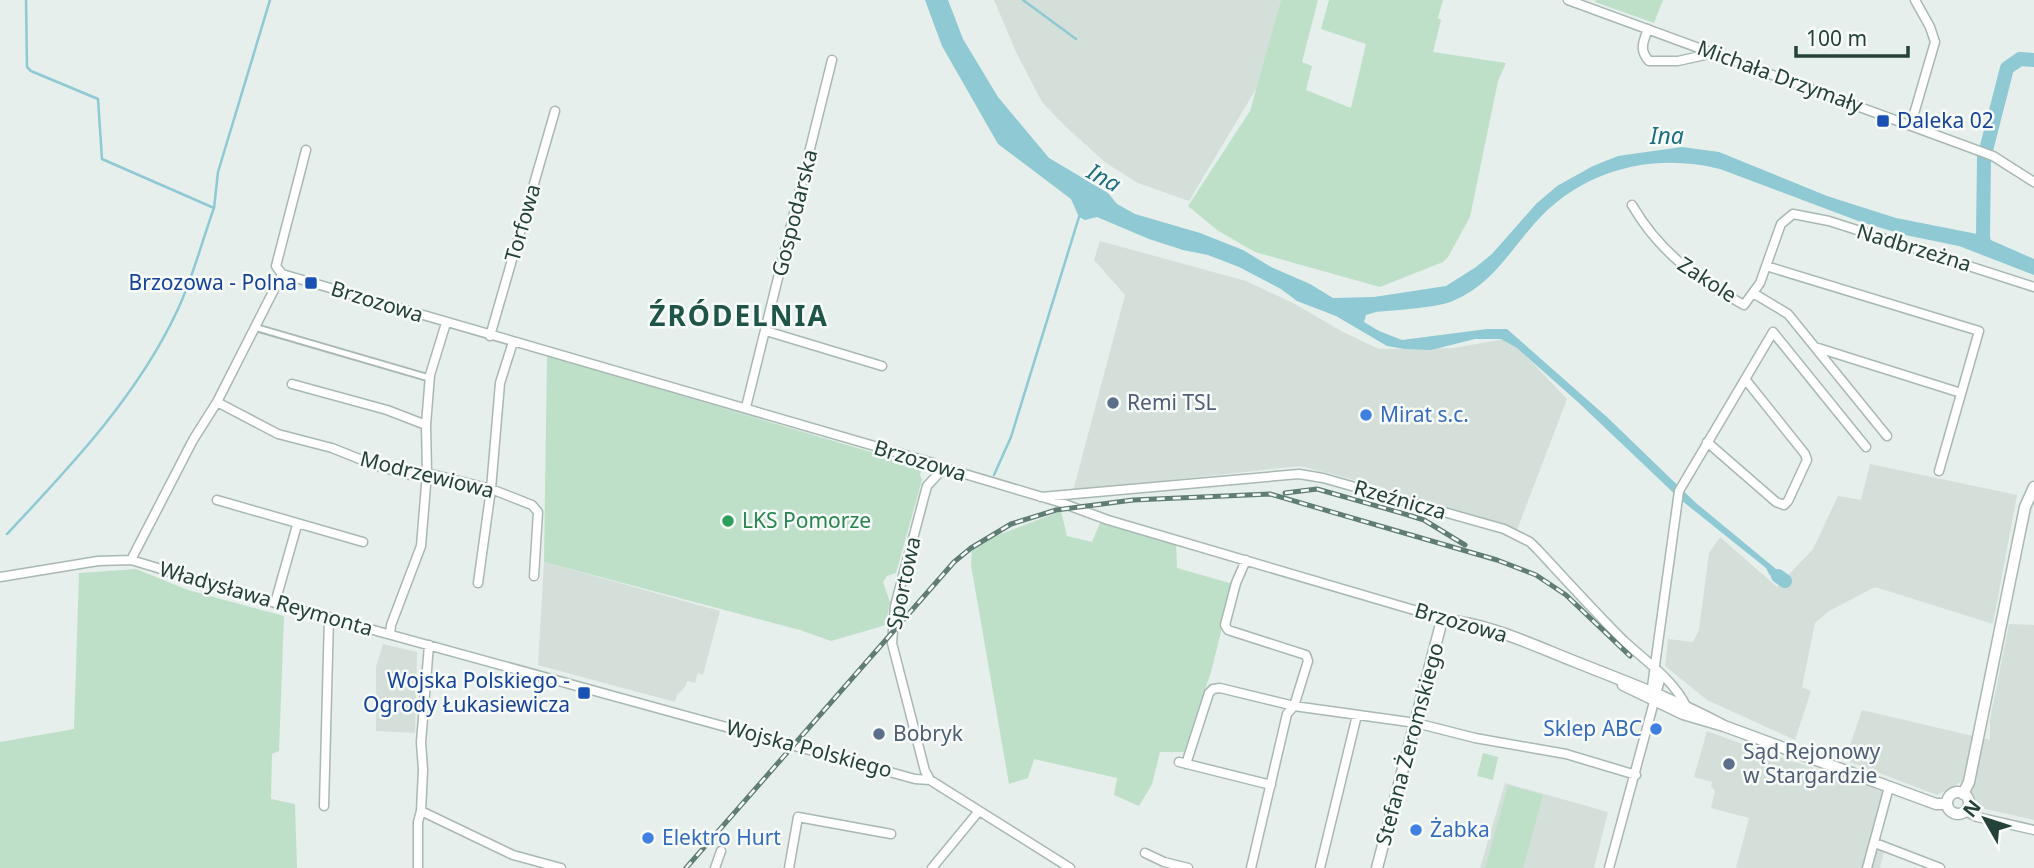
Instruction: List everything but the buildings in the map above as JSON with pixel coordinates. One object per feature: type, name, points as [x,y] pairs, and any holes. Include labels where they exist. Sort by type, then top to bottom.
[{"type":"street","name":"Michała Drzymały","points":[[1568,0],[1993,156],[2034,182]]},
{"type":"street","points":[[1911,124],[1936,42],[1915,0]]},
{"type":"street","points":[[1648,29],[1642,48],[1643,55],[1649,61],[1678,61],[1715,53]]},
{"type":"street","name":"Gospodarska","points":[[746,407],[832,60]]},
{"type":"street","name":"Torfowa","points":[[490,336],[555,111]]},
{"type":"street","points":[[131,560],[193,440],[217,402],[282,274],[276,266],[306,150]]},
{"type":"street","name":"Zakole","points":[[1632,205],[1645,228],[1671,257],[1715,289],[1744,305],[1760,283],[1782,224],[1793,214]]},
{"type":"street","name":"Nadbrzeżna","points":[[1793,214],[1829,221],[2034,287]]},
{"type":"street","points":[[1766,266],[1979,331],[1939,471]]},
{"type":"street","name":"Brzozowa","points":[[282,274],[490,336],[746,407],[845,439],[933,463],[940,472],[948,469],[1041,496],[1108,520],[1442,620],[1460,621],[1517,639],[1640,685],[1655,698]]},
{"type":"street","points":[[1753,293],[1788,314],[1887,436]]},
{"type":"street","points":[[390,634],[421,546],[429,378],[446,323]]},
{"type":"street","points":[[254,327],[429,378]]},
{"type":"street","points":[[766,331],[882,366]]},
{"type":"street","points":[[1609,868],[1655,698],[1652,687],[1658,672],[1677,504],[1683,482],[1773,332],[1866,447]]},
{"type":"street","points":[[478,583],[491,489],[500,383],[513,342]]},
{"type":"street","points":[[1815,347],[1961,393]]},
{"type":"street","points":[[1707,442],[1776,502],[1784,505],[1788,501],[1807,460],[1805,454],[1745,379]]},
{"type":"street","points":[[292,384],[387,410],[426,425]]},
{"type":"street","name":"Modrzewiowa","points":[[217,402],[278,435],[332,448],[377,466],[411,475],[426,473],[491,489],[532,505],[538,512],[534,576]]},
{"type":"street","name":"Sportowa","points":[[930,780],[925,771],[892,643],[895,606],[927,486],[940,472]]},
{"type":"street","name":"Rzeźnicza","points":[[1041,496],[1299,474],[1334,481],[1504,529],[1530,542],[1681,695],[1686,706]]},
{"type":"street","points":[[1963,794],[1969,782],[2025,507],[2034,487]]},
{"type":"street","points":[[217,500],[363,542]]},
{"type":"street","points":[[275,603],[297,525]]},
{"type":"street","name":"Władysława Reymonta","points":[[0,577],[98,561],[131,560],[528,673]]},
{"type":"street","points":[[1245,560],[1236,583],[1226,625],[1228,630],[1308,658],[1294,706],[1287,714],[1251,868]]},
{"type":"street","points":[[324,806],[329,618]]},
{"type":"street","name":"Stefana Żeromskiego","points":[[1377,868],[1442,620]]},
{"type":"street","points":[[418,868],[421,742],[429,645]]},
{"type":"street","name":"Wojska Polskiego","points":[[528,673],[915,779],[930,780],[1070,868]]},
{"type":"street","points":[[1271,785],[1182,763],[1209,693],[1213,689],[1294,706],[1416,723],[1475,738],[1566,754],[1636,775]]},
{"type":"street","points":[[1655,698],[1686,706],[1724,726],[1889,787],[1936,804],[1947,804]]},
{"type":"street","points":[[1655,698],[1704,722],[1724,726]]},
{"type":"street","points":[[1320,868],[1357,715]]},
{"type":"street","points":[[1867,868],[1889,787]]},
{"type":"street","points":[[1947,804],[1952,794],[1963,794]]},
{"type":"street","points":[[1947,804],[1951,812],[1961,814],[1965,811],[1968,800],[1963,794]]},
{"type":"street","points":[[421,811],[513,855],[542,866],[561,868]]},
{"type":"street","points":[[932,868],[979,811]]},
{"type":"street","points":[[1965,811],[1977,817],[2034,830]]},
{"type":"street","points":[[789,868],[798,817],[891,834]]},
{"type":"street","points":[[1875,843],[1940,868]]},
{"type":"street","points":[[715,868],[722,851]]},
{"type":"street","points":[[1145,853],[1164,865],[1188,868]]},
{"type":"shaded area","points":[[994,0],[1281,0],[1259,84],[1189,201],[1138,183],[1106,163],[1065,126],[1042,102],[1016,52]]},
{"type":"shaded area","points":[[1100,241],[1246,281],[1379,349],[1454,348],[1509,338],[1567,399],[1517,530],[1396,495],[1382,487],[1300,466],[1073,491],[1125,295],[1094,260]]},
{"type":"shaded area","points":[[1870,464],[2017,495],[1993,624],[1875,587],[1829,611],[1815,623],[1802,687],[1811,691],[1795,740],[1707,700],[1665,666],[1668,639],[1693,642],[1699,630],[1709,553],[1720,537],[1777,587],[1813,549],[1838,496],[1861,500]]},
{"type":"shaded area","points":[[544,562],[720,611],[703,675],[698,673],[695,683],[687,681],[675,702],[538,665]]},
{"type":"shaded area","points":[[2009,624],[2034,625],[2034,820],[1981,808],[1960,782],[1937,795],[1845,760],[1862,710],[1990,740],[1990,719]]},
{"type":"shaded area","points":[[383,644],[417,652],[415,733],[376,731],[376,667]]},
{"type":"shaded area","points":[[1707,731],[1883,790],[1873,838],[1886,844],[1880,868],[1736,868],[1749,818],[1711,808],[1715,791],[1711,786],[1712,782],[1694,777]]},
{"type":"shaded area","points":[[1505,783],[1608,812],[1594,868],[1480,868]]},
{"type":"green space","points":[[1281,0],[1318,0],[1302,62],[1312,66],[1306,90],[1351,108],[1366,44],[1321,29],[1329,0],[1443,0],[1433,52],[1506,63],[1498,81],[1470,217],[1443,262],[1380,287],[1255,252],[1217,230],[1188,206],[1250,111]]},
{"type":"green space","points":[[1663,0],[1654,23],[1595,2]]},
{"type":"green space","name":"LKS Pomorze","points":[[547,356],[922,467],[922,480],[896,573],[887,576],[883,582],[890,602],[886,625],[831,641],[800,630],[544,562]]},
{"type":"green space","points":[[1061,511],[1067,536],[1092,542],[1100,523],[1176,541],[1177,568],[1233,584],[1211,672],[1184,752],[1160,752],[1152,784],[1139,806],[1114,795],[1117,778],[1034,759],[1028,778],[1009,784],[971,565],[972,545]]},
{"type":"green space","points":[[136,569],[188,590],[284,616],[279,751],[272,754],[271,799],[295,804],[297,868],[0,868],[0,742],[74,729],[79,573]]},
{"type":"green space","points":[[1483,753],[1498,757],[1493,780],[1477,776]]},
{"type":"green space","points":[[1508,785],[1543,795],[1523,868],[1485,868]]},
{"type":"water","points":[[925,0],[948,0],[963,39],[998,97],[1049,158],[1108,193],[1117,204],[1135,214],[1200,233],[1243,250],[1333,298],[1374,297],[1446,286],[1492,254],[1536,204],[1557,186],[1618,156],[1682,147],[1719,152],[1827,196],[1896,218],[1977,234],[2034,259],[2034,275],[1959,246],[1905,235],[1861,222],[1720,169],[1669,163],[1620,170],[1596,178],[1574,190],[1535,223],[1490,276],[1455,300],[1428,307],[1366,315],[1364,322],[1402,340],[1507,329],[1608,418],[1696,503],[1776,569],[1770,576],[1766,568],[1681,500],[1517,348],[1501,339],[1475,339],[1431,350],[1387,346],[1336,316],[1297,301],[1281,289],[1239,267],[1208,255],[1149,239],[1097,217],[1085,220],[1079,217],[1071,199],[998,144],[942,46]]},
{"type":"waterway","points":[[7,534],[102,428],[144,370],[178,309],[214,208],[102,159],[98,99],[27,67],[26,0]]},
{"type":"waterway","points":[[214,208],[218,172],[270,0]]},
{"type":"waterway","points":[[1023,0],[1076,39]]},
{"type":"waterway","points":[[1985,247],[1984,158],[2007,68],[2020,59],[2034,60]]},
{"type":"waterway","points":[[994,475],[1011,437],[1079,217]]},
{"type":"waterway","name":"Ina","points":[[1778,576],[1785,581]]},
{"type":"railway","points":[[1285,493],[1317,489],[1405,514],[1424,520],[1465,545]]},
{"type":"railway","points":[[686,868],[954,562],[971,548],[1011,524],[1056,510],[1133,500],[1270,494],[1497,560],[1536,575],[1566,595],[1630,656]]},
{"type":"place","name":"Daleka 02","points":[[1883,121]]},
{"type":"place","name":"Brzozowa - Polna","points":[[311,283]]},
{"type":"place","name":"Remi TSL","points":[[1113,403]]},
{"type":"place","name":"Mirat s.c.","points":[[1366,415]]},
{"type":"place","name":"LKS Pomorze","points":[[728,521]]},
{"type":"place","name":"Wojska Polskiego - Ogrody Łukasiewicza","points":[[584,693]]},
{"type":"place","name":"Sklep ABC","points":[[1656,729]]},
{"type":"place","name":"Bobryk","points":[[879,734]]},
{"type":"place","name":"Sąd Rejonowy w Stargardzie","points":[[1729,764]]},
{"type":"place","name":"Żabka","points":[[1416,830]]},
{"type":"place","name":"Elektro Hurt","points":[[648,838]]},
{"type":"district","name":"ŹRÓDELNIA","points":[[739,316]]}]
